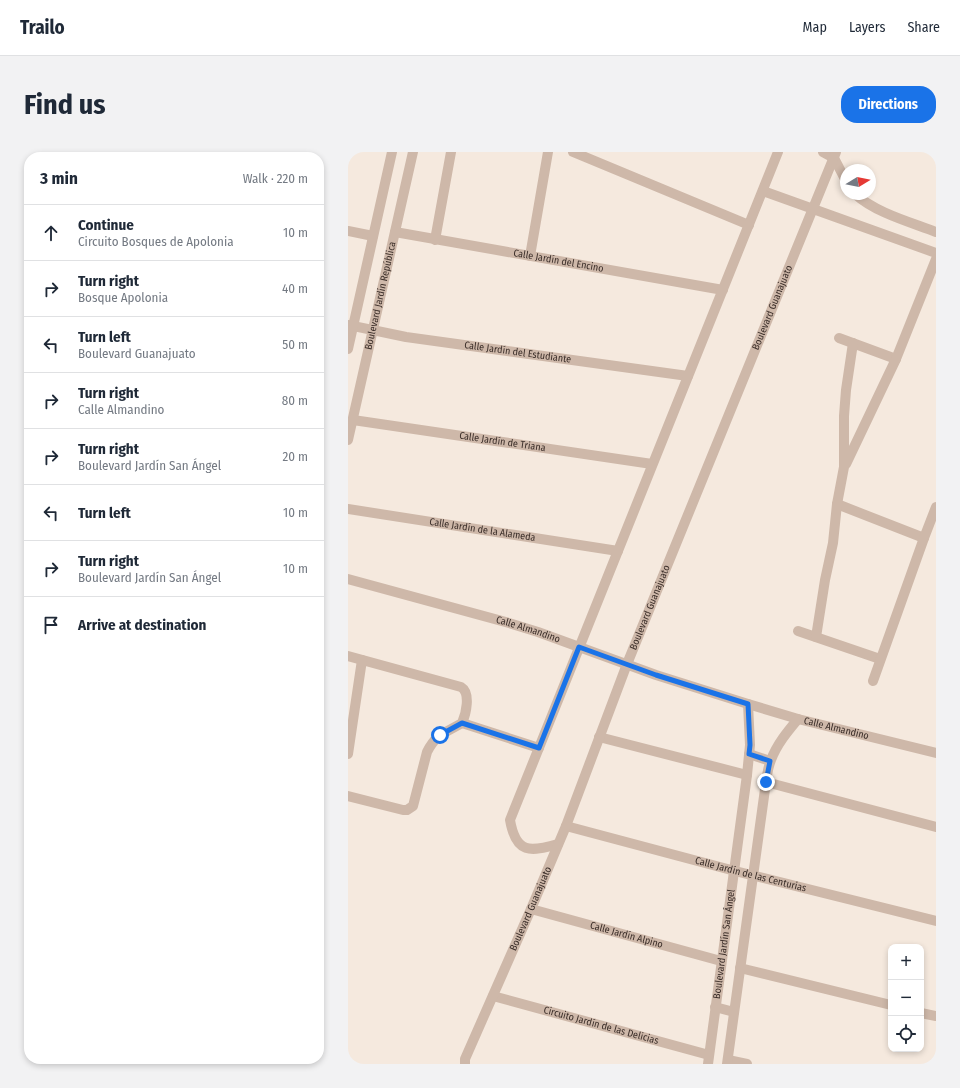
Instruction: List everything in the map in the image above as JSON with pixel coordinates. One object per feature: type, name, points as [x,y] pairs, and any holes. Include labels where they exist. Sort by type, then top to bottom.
[{"type":"street","name":"Boulevard Jardín República","points":[[348,349],[351,326],[392,152]]},
{"type":"street","name":"Boulevard Jardín República","points":[[348,440],[413,152]]},
{"type":"street","points":[[435,240],[451,152]]},
{"type":"street","points":[[530,256],[548,152]]},
{"type":"street","points":[[573,152],[749,225]]},
{"type":"street","points":[[558,844],[535,850],[527,849],[520,844],[514,836],[510,820],[778,152]]},
{"type":"street","points":[[823,152],[835,155],[840,167]]},
{"type":"street","name":"Boulevard Guanajuato","points":[[465,1064],[466,1058],[566,826],[627,664],[835,155]]},
{"type":"street","points":[[763,191],[936,253]]},
{"type":"street","points":[[861,200],[879,210],[936,232]]},
{"type":"street","points":[[348,231],[373,236]]},
{"type":"street","name":"Calle Jardín del Encino","points":[[395,232],[723,290]]},
{"type":"street","points":[[844,467],[896,359],[936,259]]},
{"type":"street","name":"Calle Jardín del Estudiante","points":[[351,326],[406,337],[688,376]]},
{"type":"street","points":[[839,338],[896,359]]},
{"type":"street","points":[[816,637],[825,580],[833,543],[836,504],[844,467],[844,416],[846,390],[854,343]]},
{"type":"street","name":"Calle Jardín de Triana","points":[[353,420],[652,464]]},
{"type":"street","points":[[836,504],[924,538]]},
{"type":"street","points":[[873,681],[936,507]]},
{"type":"street","name":"Calle Jardín de la Alameda","points":[[348,509],[618,551]]},
{"type":"street","name":"Calle Almandino","points":[[348,579],[538,632],[669,680],[748,704],[936,753]]},
{"type":"street","points":[[798,631],[880,659]]},
{"type":"street","points":[[348,656],[464,689],[467,694],[467,701],[462,723]]},
{"type":"street","points":[[348,754],[362,660]]},
{"type":"street","name":"Boulevard Jardín San Ángel","points":[[709,1060],[747,775],[750,745],[748,704]]},
{"type":"street","name":"Boulevard Jardín San Ángel","points":[[728,1062],[770,761],[777,746],[798,718]]},
{"type":"street","points":[[348,796],[403,810],[410,809],[413,806],[430,745],[440,735],[462,723],[539,748]]},
{"type":"street","points":[[599,737],[747,775]]},
{"type":"street","points":[[749,754],[770,761]]},
{"type":"street","points":[[766,782],[936,827]]},
{"type":"street","name":"Calle Jardín de las Centurias","points":[[566,826],[753,876],[936,922]]},
{"type":"street","name":"Calle Jardín Alpino","points":[[531,909],[722,961]]},
{"type":"street","points":[[740,968],[888,1004]]},
{"type":"street","name":"Circuito Jardín de las Delicias","points":[[493,996],[709,1060]]},
{"type":"street","points":[[715,1007],[734,1012]]},
{"type":"street","points":[[924,1014],[936,1016]]},
{"type":"street","points":[[728,1062],[747,1064]]},
{"type":"route","points":[[440,735],[462,723],[539,748],[579,647],[656,675],[748,704],[750,728],[749,754],[770,761],[766,782]]}]
